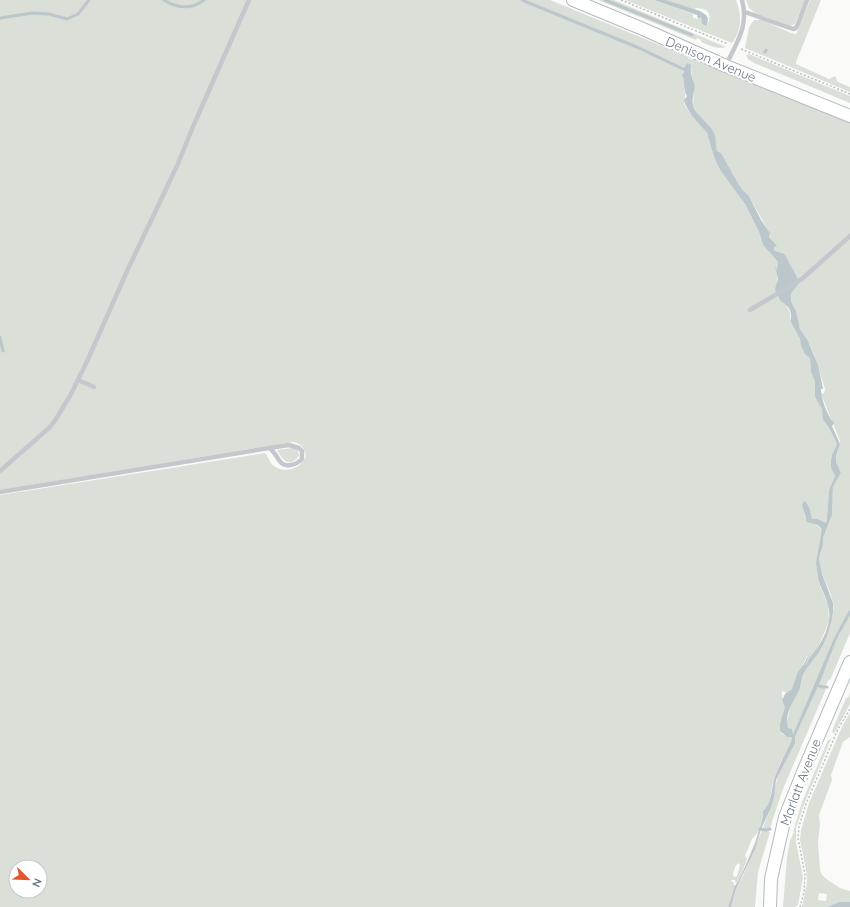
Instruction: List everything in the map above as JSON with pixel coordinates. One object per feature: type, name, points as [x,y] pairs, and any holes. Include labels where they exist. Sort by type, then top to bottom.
[{"type":"street","name":"Denison Avenue","points":[[573,0],[726,66],[850,116]]},
{"type":"street","name":"Marlatt Avenue","points":[[770,907],[771,879],[785,818],[800,778],[850,662]]},
{"type":"lane","points":[[0,471],[50,427],[62,410],[78,380],[128,269],[177,166],[249,0]]},
{"type":"lane","points":[[726,66],[742,30],[745,12],[742,0]]},
{"type":"lane","points":[[745,12],[793,29],[796,28],[798,24],[807,0]]},
{"type":"lane","points":[[750,310],[802,279],[850,236]]},
{"type":"lane","points":[[78,380],[94,387]]},
{"type":"lane","points":[[0,492],[269,448],[289,445],[296,446],[302,451],[302,458],[300,461],[292,465],[283,465],[274,452],[269,448]]},
{"type":"path","points":[[621,0],[730,45]]},
{"type":"path","points":[[745,51],[850,94]]},
{"type":"path","points":[[800,907],[804,892],[805,875],[798,838],[799,826],[840,724],[850,709]]},
{"type":"path","points":[[830,735],[835,737]]},
{"type":"shaded area","points":[[0,0],[550,0],[689,57],[688,58],[694,59],[850,123],[850,633],[830,680],[829,679],[825,687],[819,686],[826,689],[783,789],[770,828],[763,829],[770,832],[758,872],[755,907],[731,907],[736,889],[743,876],[771,808],[779,774],[792,748],[795,737],[821,680],[842,628],[834,638],[793,734],[786,724],[791,705],[804,673],[819,651],[830,627],[834,607],[831,595],[822,574],[819,558],[823,545],[823,538],[832,515],[833,487],[841,473],[836,458],[840,441],[821,394],[824,393],[825,389],[814,354],[800,329],[791,301],[791,294],[799,283],[796,275],[783,253],[774,250],[774,247],[776,246],[769,236],[770,234],[749,196],[738,183],[721,153],[717,151],[714,134],[708,124],[699,116],[693,105],[694,90],[691,68],[687,63],[684,68],[678,67],[684,71],[684,104],[707,133],[714,157],[720,170],[745,204],[759,232],[763,245],[778,262],[777,270],[776,268],[776,292],[788,308],[790,318],[800,339],[802,348],[810,358],[811,370],[815,382],[815,397],[822,409],[824,422],[829,428],[837,444],[831,460],[831,468],[835,476],[829,490],[826,523],[812,519],[810,509],[806,502],[802,505],[805,517],[819,527],[822,533],[816,565],[820,586],[828,605],[829,621],[816,651],[805,666],[809,653],[797,676],[793,689],[787,693],[782,691],[782,698],[785,706],[780,730],[785,736],[792,737],[792,739],[779,765],[768,805],[763,811],[763,817],[758,832],[752,839],[745,856],[747,859],[741,876],[736,884],[735,880],[731,881],[734,885],[736,885],[728,907],[0,907],[0,495],[265,453],[274,466],[283,470],[288,470],[301,464],[306,456],[302,447],[293,442],[0,490]],"holes":[[[739,863],[740,865],[737,876],[734,877],[733,873],[736,865]]]},
{"type":"shaded area","points":[[598,0],[614,0],[726,47],[716,48],[710,46],[701,42],[701,40],[697,38],[696,40]]},
{"type":"shaded area","points":[[625,0],[654,0],[693,14],[693,18],[698,19],[701,17],[702,24],[707,26],[709,13],[707,11],[686,7],[666,0],[736,0],[740,17],[738,33],[732,43]]},
{"type":"shaded area","points":[[654,0],[666,0],[700,11],[708,18],[707,26],[702,24],[701,17],[698,19],[697,15]]},
{"type":"shaded area","points":[[746,0],[805,0],[795,24],[790,26],[755,13],[749,8]]},
{"type":"shaded area","points":[[810,0],[821,0],[796,64],[829,79],[835,76],[838,82],[850,87],[850,92],[745,48],[749,27],[754,20],[762,20],[791,33],[797,33]]},
{"type":"shaded area","points":[[749,54],[850,96],[850,103],[754,63],[748,59],[746,55]]},
{"type":"shaded area","points":[[687,63],[691,65],[694,86],[693,105],[695,109],[712,129],[717,151],[721,153],[738,183],[749,196],[761,220],[770,233],[769,237],[777,246],[774,247],[774,250],[785,255],[797,277],[799,283],[791,294],[791,301],[796,311],[800,329],[808,341],[818,365],[823,388],[821,389],[821,393],[823,402],[834,423],[832,426],[840,444],[836,456],[836,462],[841,473],[833,487],[832,515],[823,538],[823,545],[819,558],[822,574],[833,603],[833,615],[824,644],[804,673],[800,688],[788,713],[788,728],[792,729],[793,734],[834,638],[841,626],[842,628],[821,680],[795,737],[795,743],[776,780],[771,808],[761,829],[755,849],[736,889],[731,907],[728,907],[734,888],[741,876],[755,843],[763,817],[763,811],[769,803],[775,776],[792,739],[792,737],[787,737],[780,731],[780,724],[785,707],[782,700],[785,694],[792,689],[798,672],[810,652],[805,666],[820,644],[828,626],[828,607],[826,598],[819,583],[816,564],[821,528],[807,522],[802,505],[804,501],[806,502],[810,509],[812,519],[817,519],[826,523],[829,490],[835,476],[831,468],[831,460],[837,444],[823,420],[822,409],[815,397],[815,382],[811,371],[810,358],[805,354],[801,346],[800,339],[791,322],[789,308],[780,300],[775,289],[778,279],[775,266],[777,270],[778,262],[763,245],[759,232],[745,204],[720,170],[714,157],[707,133],[692,116],[685,104],[684,100],[687,96],[682,74],[684,71],[678,67],[684,68]]},
{"type":"shaded area","points":[[292,448],[298,450],[299,456],[292,462],[286,461],[281,457],[277,450]]},
{"type":"shaded area","points":[[850,691],[850,704],[834,734],[832,731],[846,698],[849,697]]},
{"type":"shaded area","points":[[850,713],[850,737],[843,742],[831,775],[832,780],[819,815],[820,825],[818,842],[820,870],[822,875],[840,888],[850,891],[850,902],[839,902],[827,907],[802,907],[807,882],[800,840],[801,830],[809,803],[842,727]],"holes":[[[819,893],[827,894],[826,901],[818,900]]]},
{"type":"shaded area","points":[[831,739],[796,828],[796,842],[803,877],[798,905],[795,907],[783,907],[787,857],[790,841],[802,802],[828,740]]},
{"type":"shaded area","points":[[839,902],[850,902],[850,907],[827,907]]},
{"type":"waterway","points":[[0,18],[32,13],[49,14],[67,19],[78,14],[89,0]]},
{"type":"waterway","points":[[164,0],[173,5],[184,7],[189,7],[204,0]]},
{"type":"waterway","points":[[522,0],[639,48],[681,68]]},
{"type":"waterway","points":[[605,0],[692,35]]},
{"type":"waterway","points":[[0,337],[3,351]]},
{"type":"waterway","points":[[840,630],[850,612]]},
{"type":"waterway","points":[[816,685],[827,687]]},
{"type":"waterway","points":[[760,829],[770,829]]}]
